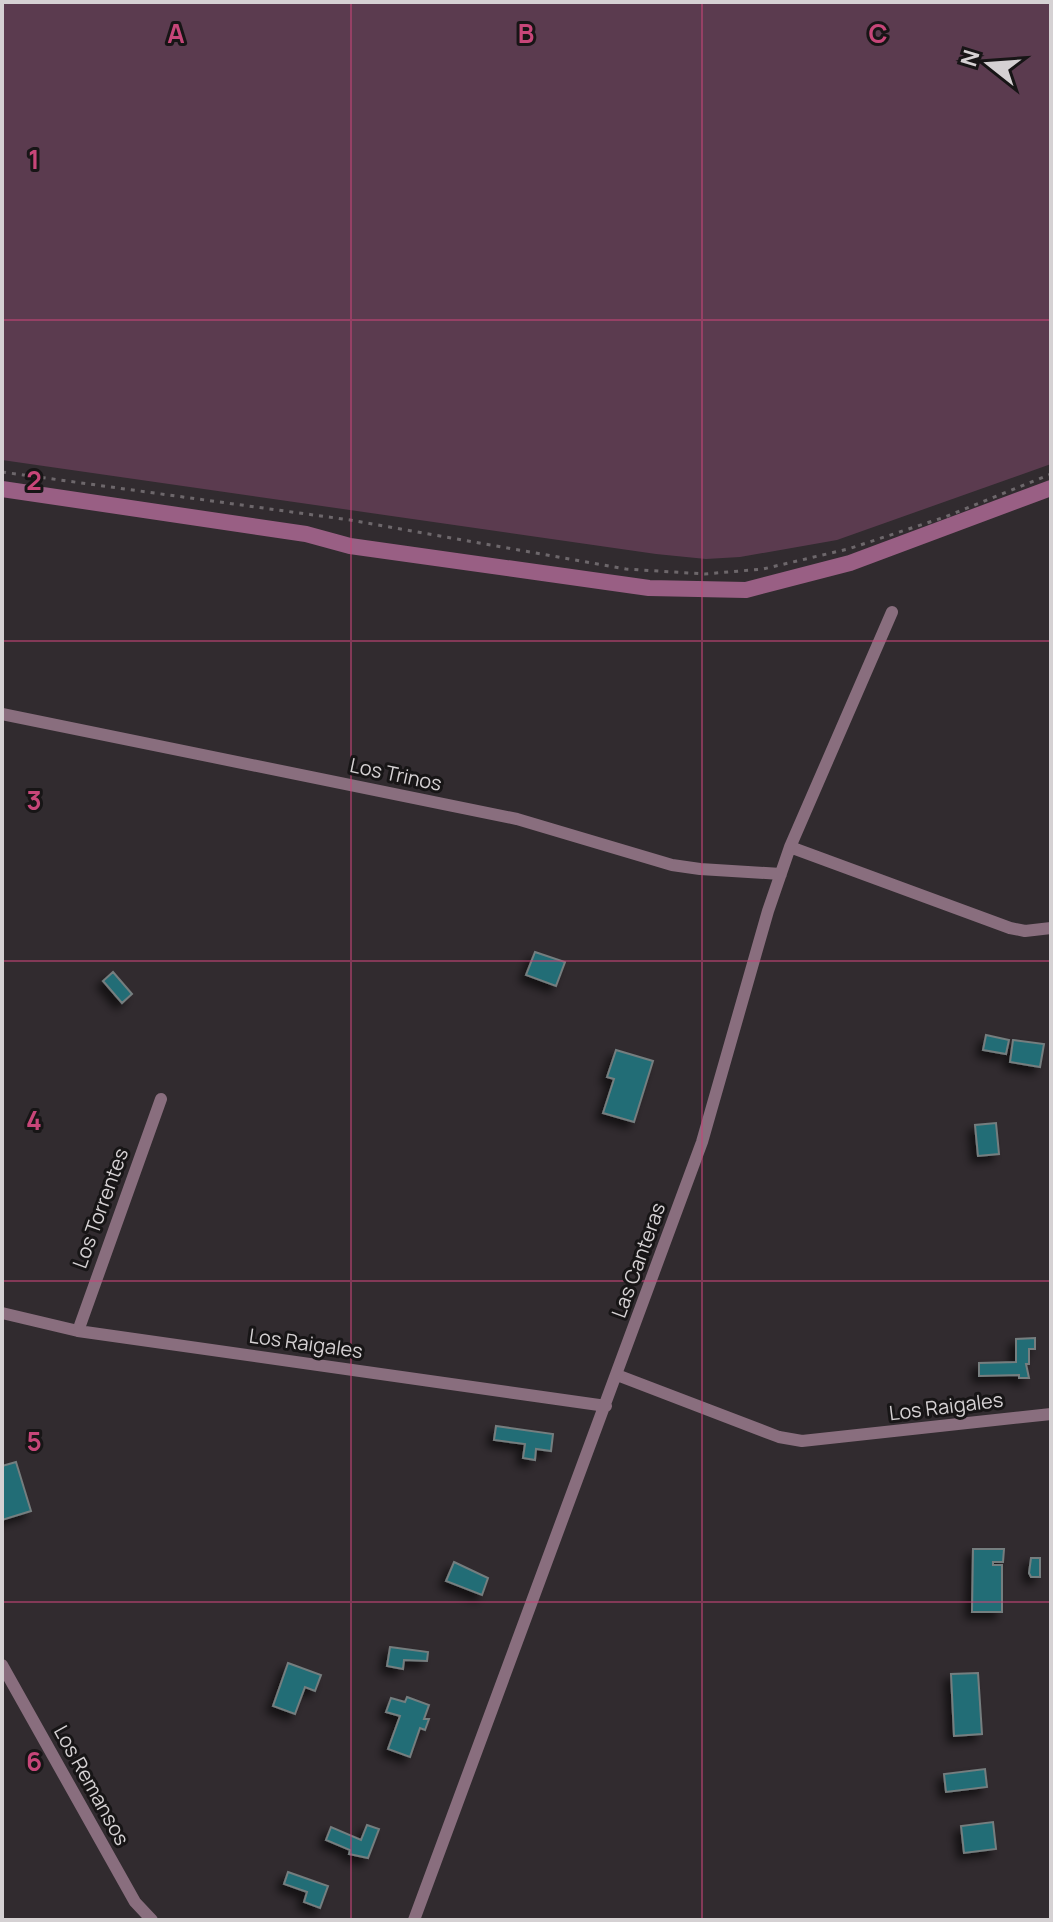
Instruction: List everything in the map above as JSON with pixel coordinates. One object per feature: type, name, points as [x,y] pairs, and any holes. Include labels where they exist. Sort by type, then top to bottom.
[{"type":"street","name":"Las Canteras","points":[[414,1920],[713,1111],[790,847],[892,612]]},
{"type":"street","name":"Los Trinos","points":[[2,714],[517,819],[672,865],[781,874]]},
{"type":"street","points":[[790,847],[1010,928],[1025,931],[1051,928]]},
{"type":"street","name":"Los Torrentes","points":[[78,1331],[161,1099]]},
{"type":"street","name":"Los Raigales","points":[[2,1313],[78,1331],[606,1406]]},
{"type":"street","name":"Los Raigales","points":[[617,1375],[791,1440],[813,1441],[1051,1414]]},
{"type":"street","name":"Los Remansos","points":[[2,1665],[135,1902],[152,1920]]},
{"type":"path","points":[[2,472],[350,520],[626,569],[685,574],[726,574],[763,569],[848,549],[945,517],[1051,474]]},
{"type":"shaded area","points":[[2,2],[1051,2],[1051,464],[837,540],[740,557],[706,559],[2,460]]},
{"type":"building","points":[[535,952],[565,962],[556,986],[526,975]]},
{"type":"building","points":[[113,972],[132,994],[122,1003],[103,981]]},
{"type":"building","points":[[986,1035],[1009,1040],[1006,1054],[983,1050]]},
{"type":"building","points":[[1013,1040],[1044,1044],[1040,1067],[1010,1062]]},
{"type":"building","points":[[616,1050],[653,1061],[634,1122],[603,1113],[614,1079],[607,1077]]},
{"type":"building","points":[[996,1123],[999,1154],[978,1156],[975,1125]]},
{"type":"building","points":[[1035,1338],[1035,1349],[1029,1349],[1029,1364],[1026,1364],[1029,1378],[1019,1378],[1019,1375],[979,1376],[979,1363],[1016,1362],[1016,1339]]},
{"type":"building","points":[[496,1426],[553,1434],[551,1451],[536,1449],[535,1460],[523,1458],[525,1444],[494,1440]]},
{"type":"building","points":[[16,1462],[31,1511],[2,1520],[2,1466]]},
{"type":"building","points":[[973,1549],[1004,1549],[1003,1562],[993,1562],[993,1565],[1002,1565],[1002,1612],[972,1612]]},
{"type":"building","points":[[1031,1558],[1040,1558],[1040,1577],[1031,1577],[1029,1573]]},
{"type":"building","points":[[454,1562],[488,1578],[482,1595],[446,1581]]},
{"type":"building","points":[[390,1647],[428,1652],[427,1661],[404,1660],[403,1669],[387,1666]]},
{"type":"building","points":[[288,1663],[321,1675],[315,1691],[305,1687],[295,1714],[273,1706]]},
{"type":"building","points":[[978,1673],[982,1734],[954,1736],[951,1674]]},
{"type":"building","points":[[407,1697],[429,1705],[424,1719],[429,1719],[425,1730],[420,1728],[410,1757],[388,1749],[400,1716],[386,1712],[391,1698],[405,1702]]},
{"type":"building","points":[[985,1769],[987,1787],[946,1792],[944,1774]]},
{"type":"building","points":[[993,1822],[996,1849],[964,1853],[961,1826]]},
{"type":"building","points":[[367,1825],[379,1829],[368,1858],[349,1854],[350,1850],[326,1840],[331,1827],[361,1840]]},
{"type":"building","points":[[288,1872],[328,1886],[320,1908],[304,1902],[307,1892],[284,1884]]},
{"type":"waterway","points":[[2,489],[306,534],[350,546],[649,588],[746,590],[850,563],[1051,488]]}]
